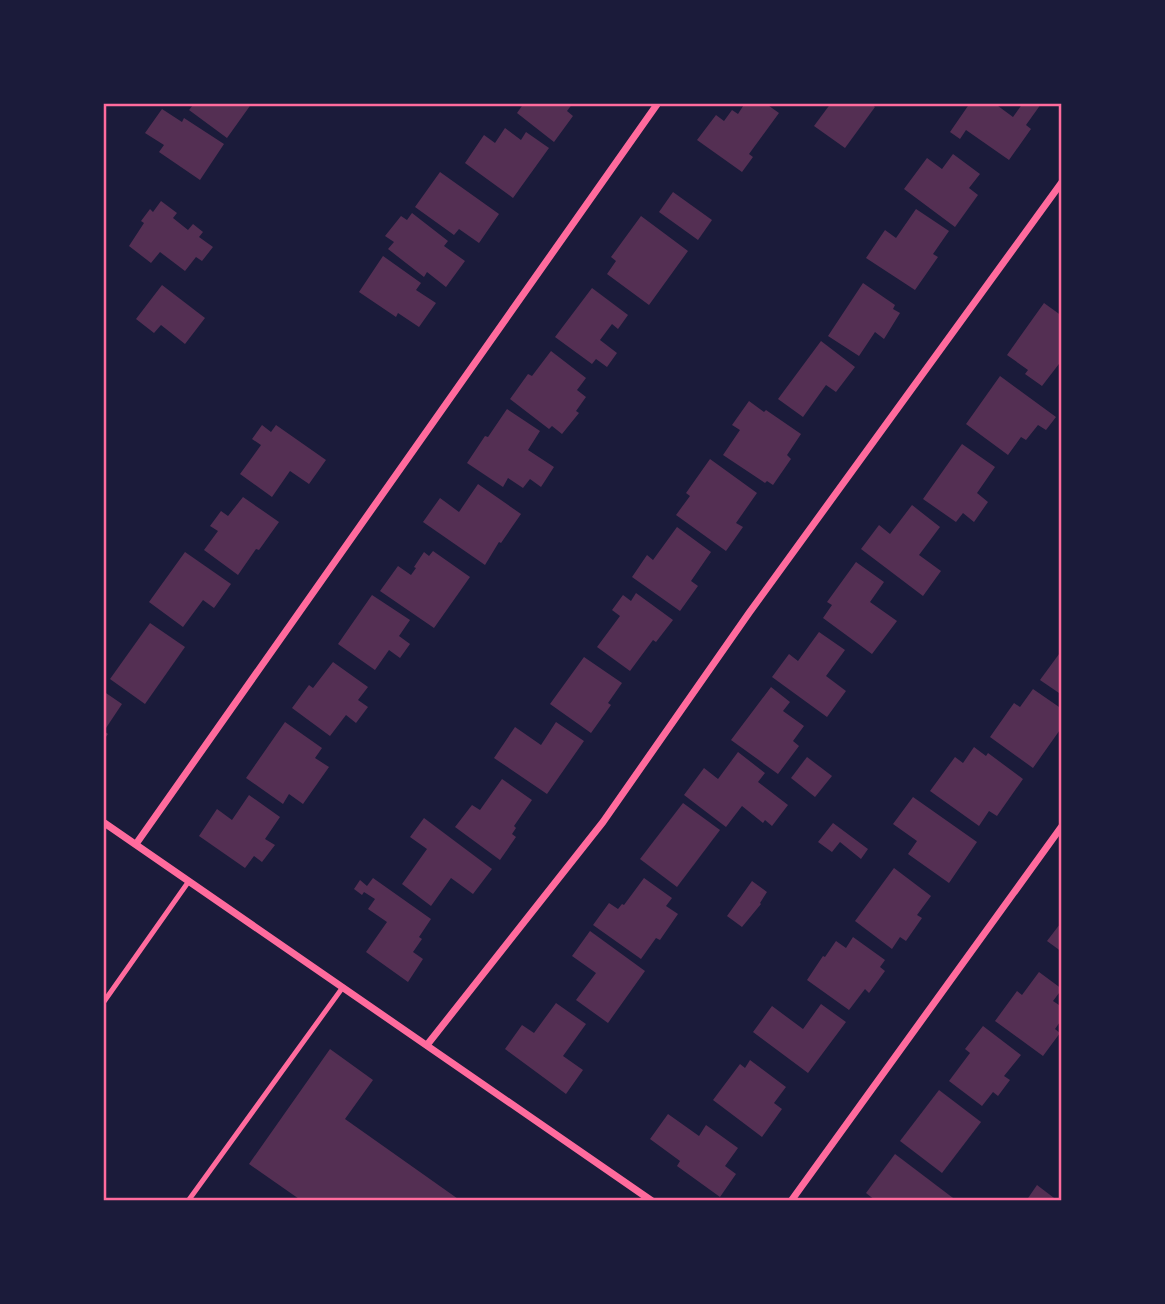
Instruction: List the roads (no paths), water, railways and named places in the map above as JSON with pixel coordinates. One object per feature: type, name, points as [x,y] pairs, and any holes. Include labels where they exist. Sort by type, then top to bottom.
[{"type":"street","points":[[136,844],[657,103]]},
{"type":"street","points":[[427,1045],[603,821],[749,613],[1062,182]]},
{"type":"street","points":[[103,822],[652,1201]]},
{"type":"street","points":[[791,1201],[1062,826]]},
{"type":"lane","points":[[103,1003],[188,881]]},
{"type":"lane","points":[[188,1201],[343,987]]}]
